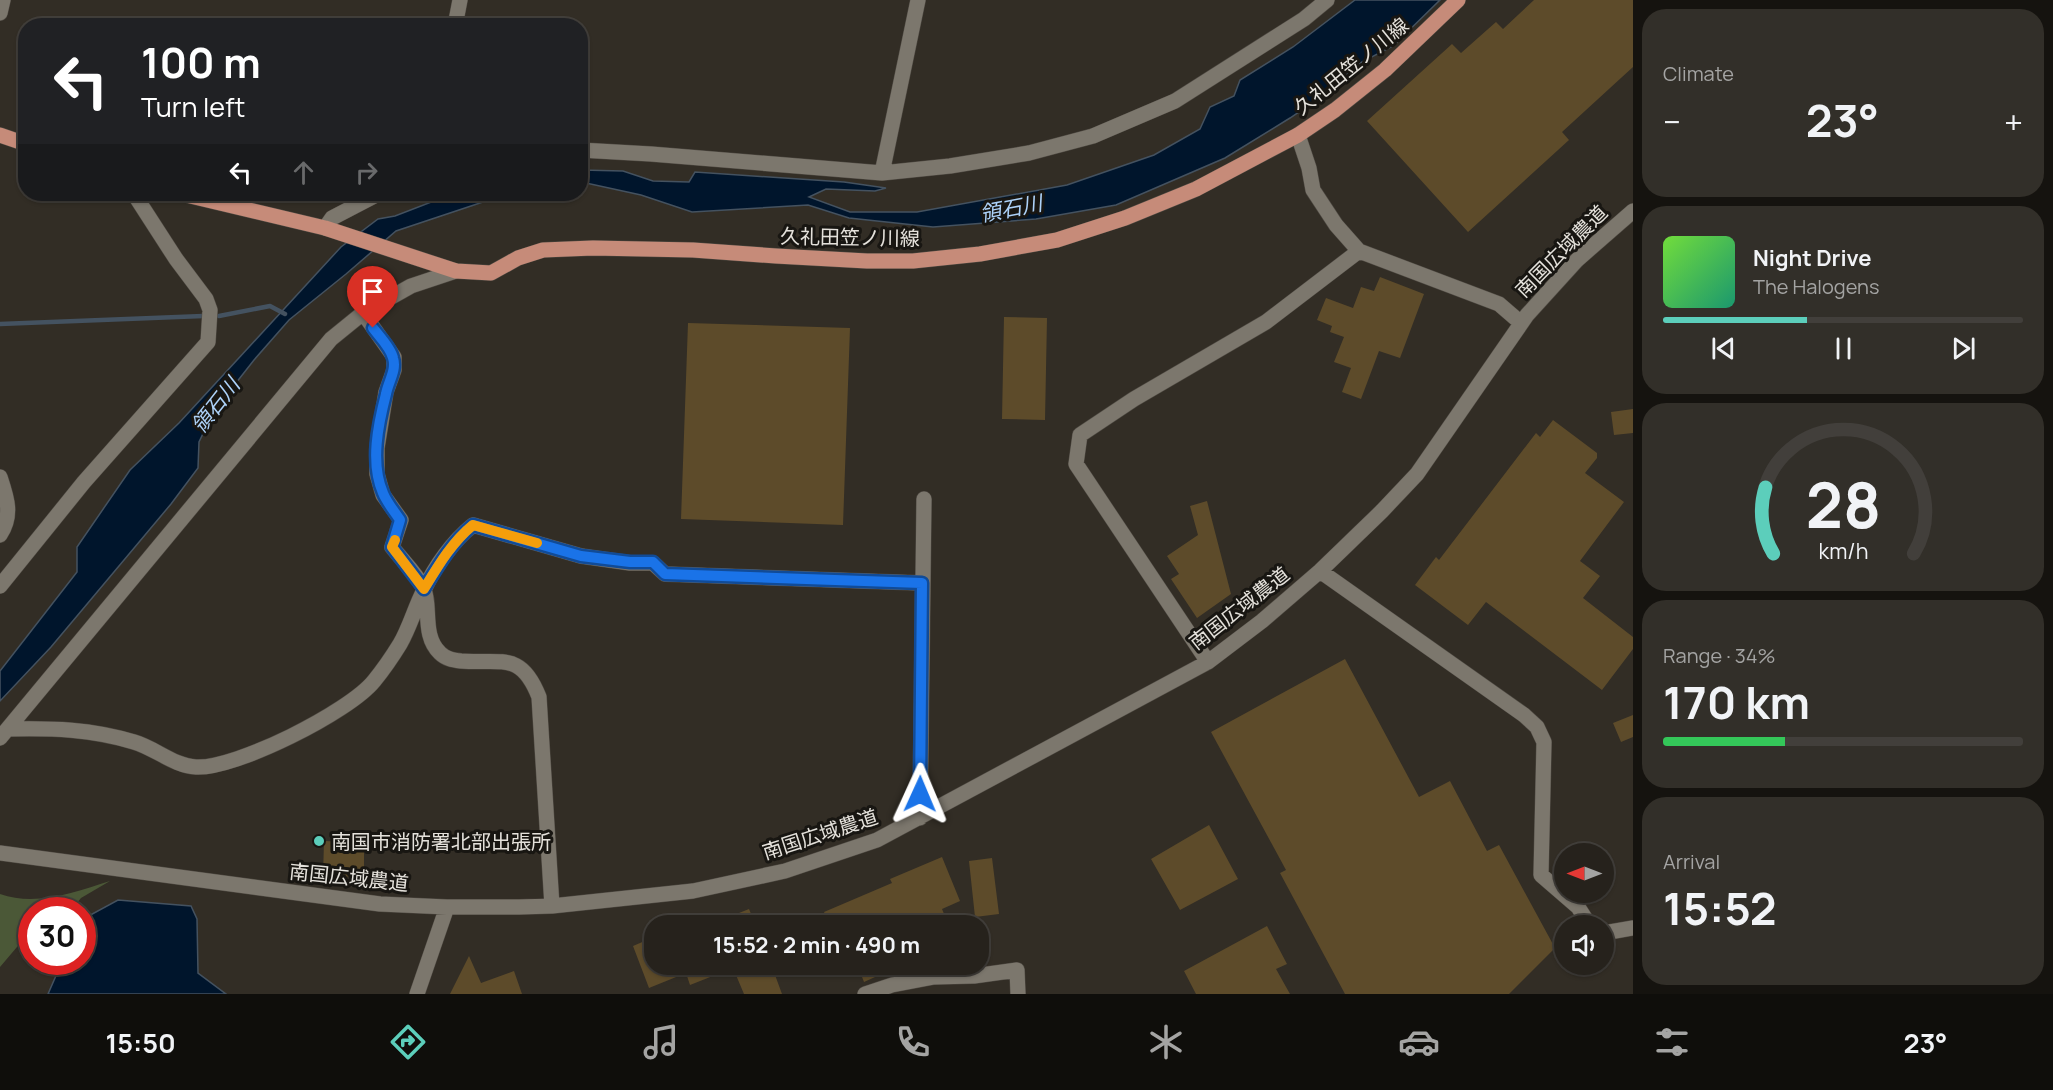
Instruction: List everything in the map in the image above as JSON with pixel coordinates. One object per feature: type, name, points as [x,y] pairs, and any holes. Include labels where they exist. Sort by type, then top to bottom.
[{"type":"main road","name":"久礼田笠ノ川線","points":[[211,201],[329,230],[456,271],[491,273],[518,258],[543,250],[584,248],[693,250],[867,261],[914,261],[980,254],[1058,240],[1125,218],[1196,189],[1298,135],[1335,110],[1385,70],[1458,0]]},
{"type":"main road","points":[[0,135],[18,141]]},
{"type":"street","points":[[0,13],[3,0]]},
{"type":"street","points":[[456,18],[459,0]]},
{"type":"street","points":[[882,173],[918,0]]},
{"type":"street","points":[[588,150],[882,173],[950,166],[1029,153],[1093,136],[1175,101],[1304,19],[1327,0]]},
{"type":"street","points":[[1298,135],[1309,168],[1313,190],[1336,225],[1359,251],[1499,304],[1521,323]]},
{"type":"street","points":[[0,586],[84,482],[208,342],[210,310],[206,299],[176,259],[139,201]]},
{"type":"street","points":[[329,230],[332,218],[365,201]]},
{"type":"street","name":"南国広域農道","points":[[0,853],[380,904],[447,907],[552,906],[693,891],[785,871],[878,840],[1208,662],[1262,621],[1320,571],[1382,512],[1417,474],[1521,323],[1577,260],[1633,211]]},
{"type":"street","points":[[1208,662],[1076,464],[1080,435],[1134,399],[1266,322],[1359,251]]},
{"type":"street","points":[[4,734],[331,339],[363,313],[411,286],[456,271]]},
{"type":"street","points":[[363,313],[393,357],[394,370],[386,392],[377,448],[377,474],[383,495],[400,520],[392,547],[424,589],[429,632],[439,653],[449,660],[512,662],[523,668],[533,681],[539,697],[552,906]]},
{"type":"street","points":[[0,477],[9,509],[6,525],[0,535]]},
{"type":"street","points":[[920,818],[924,499]]},
{"type":"street","points":[[4,734],[51,728],[98,732],[137,743],[184,765],[198,768],[249,756],[282,742],[349,702],[372,683],[400,643],[424,589],[442,560],[462,534],[473,525],[581,556],[630,562],[653,562],[665,574],[922,583]]},
{"type":"street","points":[[1320,571],[1524,715],[1537,727],[1544,742],[1541,875],[1578,907],[1583,915]]},
{"type":"street","points":[[417,994],[447,907]]},
{"type":"street","points":[[1614,931],[1633,928]]},
{"type":"street","points":[[866,994],[892,985],[934,977],[974,976],[1017,970],[1018,994]]},
{"type":"green space","points":[[110,881],[83,897],[48,897]]},
{"type":"green space","points":[[0,894],[18,898],[18,946],[0,967]]},
{"type":"water","name":"領石川","points":[[1355,0],[1440,0],[1393,46],[1354,66],[1331,90],[1290,118],[1225,158],[1116,205],[1036,219],[933,227],[849,218],[808,205],[692,212],[641,195],[588,183],[588,170],[623,171],[653,181],[689,182],[695,172],[844,182],[886,188],[875,191],[826,189],[809,197],[850,212],[917,212],[1067,185],[1154,155],[1200,129],[1210,107],[1234,96],[1240,80],[1293,47]]},
{"type":"water","name":"領石川","points":[[434,201],[486,201],[396,231],[289,320],[214,411],[199,442],[198,468],[171,504],[51,647],[0,701],[0,671],[77,572],[77,547],[130,470],[179,423],[341,247],[378,219],[395,216]]},
{"type":"water","points":[[118,900],[191,906],[197,919],[198,973],[226,994],[48,994],[56,975],[96,975],[96,912]]},
{"type":"building","points":[[1534,0],[1633,0],[1633,67],[1562,132],[1569,140],[1468,232],[1367,121],[1452,44],[1461,53],[1496,22],[1503,29]]},
{"type":"building","points":[[1380,277],[1424,294],[1400,358],[1379,351],[1361,399],[1342,392],[1351,368],[1334,362],[1344,337],[1330,332],[1332,326],[1317,320],[1326,298],[1353,308],[1361,287],[1374,291]]},
{"type":"building","points":[[1004,317],[1047,318],[1045,420],[1002,419]]},
{"type":"building","points":[[688,323],[850,328],[843,525],[681,519]]},
{"type":"building","points":[[1633,409],[1633,433],[1614,435],[1611,412]]},
{"type":"building","points":[[1553,420],[1597,453],[1597,458],[1585,473],[1624,502],[1580,561],[1600,576],[1583,598],[1633,637],[1633,649],[1602,690],[1486,602],[1468,625],[1415,585],[1436,557],[1439,560],[1536,433],[1540,437]]},
{"type":"building","points":[[1207,501],[1231,594],[1197,618],[1171,579],[1179,574],[1167,556],[1198,535],[1190,506]]},
{"type":"building","points":[[1345,659],[1419,797],[1450,781],[1487,851],[1499,845],[1554,949],[1509,994],[1345,994],[1280,873],[1286,870],[1211,732]]},
{"type":"building","points":[[1633,715],[1633,737],[1621,742],[1613,723]]},
{"type":"building","points":[[1209,825],[1238,879],[1180,910],[1151,859]]},
{"type":"building","points":[[324,841],[353,842],[353,852],[364,852],[364,877],[323,876]]},
{"type":"building","points":[[942,857],[960,901],[942,909],[944,915],[825,915],[824,912],[892,883],[890,879]]},
{"type":"building","points":[[992,858],[999,914],[975,915],[969,861]]},
{"type":"building","points":[[749,909],[751,915],[734,915]]},
{"type":"building","points":[[1267,926],[1287,964],[1276,969],[1290,994],[1196,994],[1184,971]]},
{"type":"building","points":[[644,941],[644,975],[633,946]]},
{"type":"building","points":[[469,956],[481,983],[514,971],[522,994],[450,994]]},
{"type":"building","points":[[644,975],[681,975],[649,988]]},
{"type":"building","points":[[687,975],[715,975],[690,985]]},
{"type":"building","points":[[736,975],[775,975],[782,994],[744,994]]},
{"type":"building","points":[[861,975],[880,975],[864,982]]},
{"type":"waterway","points":[[219,316],[270,306],[285,314]]},
{"type":"waterway","points":[[0,324],[203,316]]},
{"type":"slow traffic","points":[[395,540],[392,547],[424,589],[442,560],[462,534],[473,525],[537,543]]},
{"type":"place","name":"南国市消防署北部出張所","points":[[319,841]]},
{"type":"route","points":[[373,328],[393,357],[394,370],[386,392],[377,448],[377,474],[383,495],[400,520],[392,547],[424,589],[442,560],[462,534],[473,525],[581,556],[630,562],[653,562],[665,574],[922,583],[920,794]]}]
